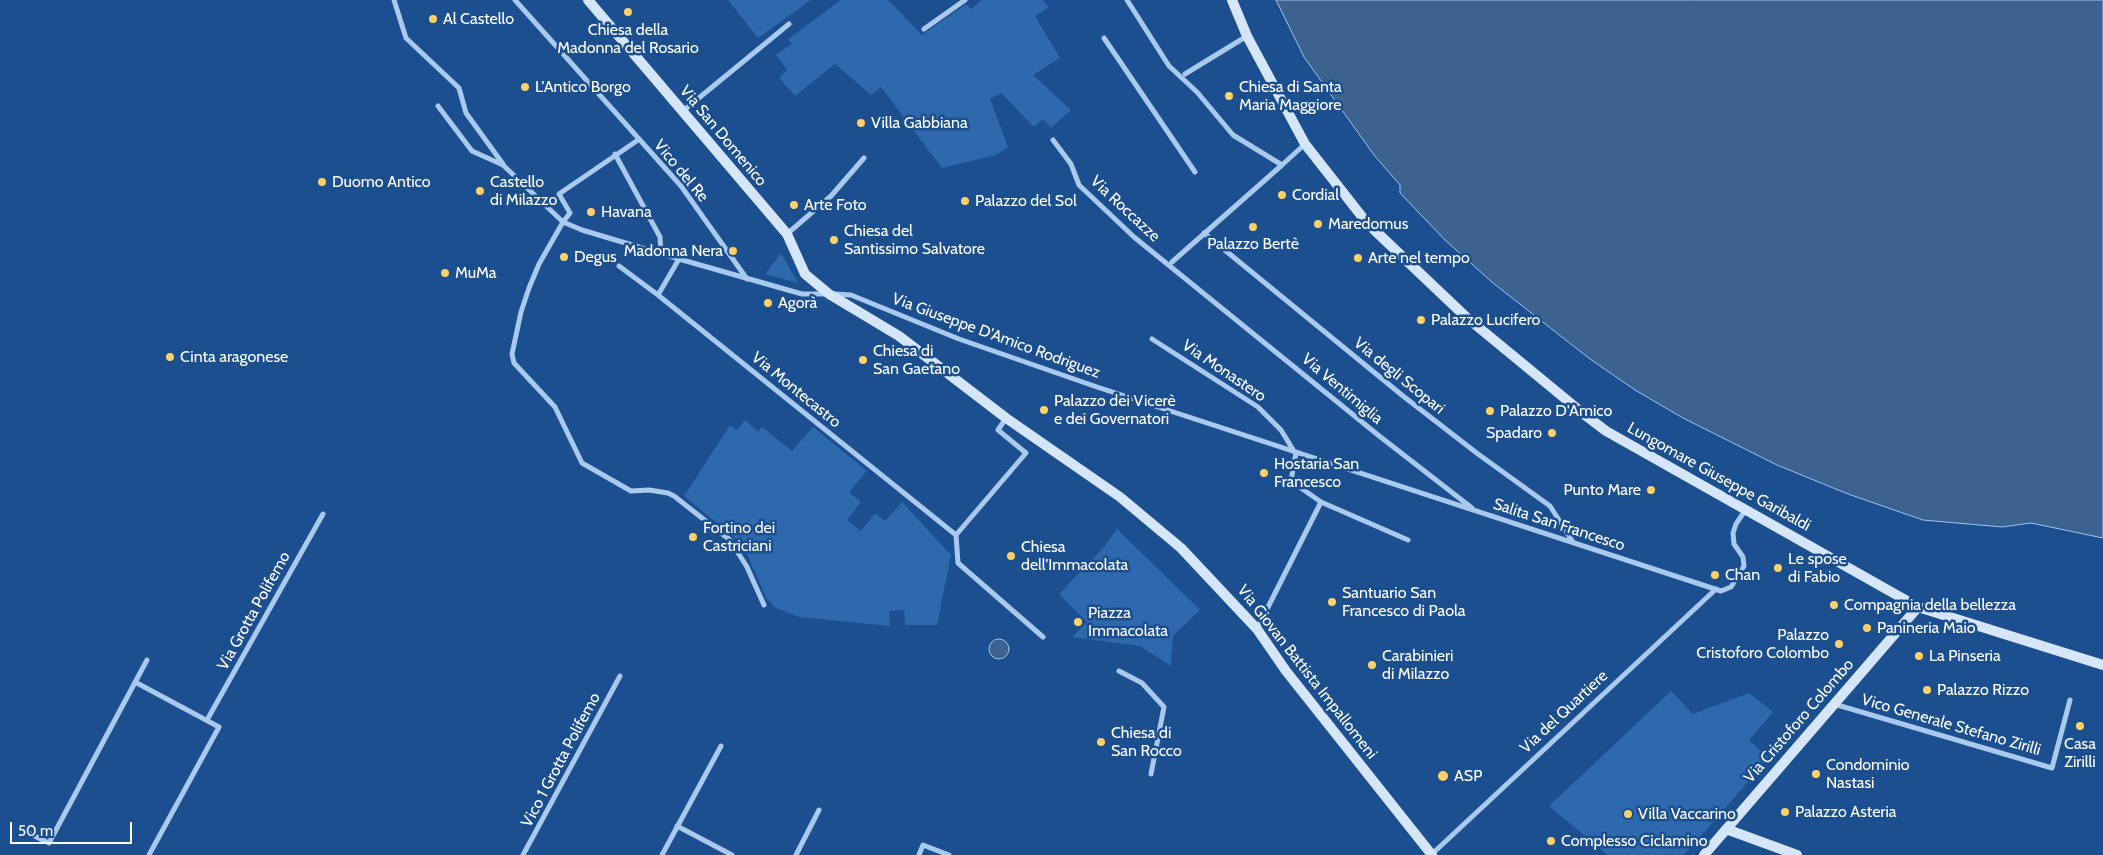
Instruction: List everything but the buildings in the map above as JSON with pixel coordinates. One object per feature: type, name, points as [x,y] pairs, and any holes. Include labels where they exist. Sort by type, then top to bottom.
[{"type":"street","points":[[394,0],[406,38],[459,88],[466,113],[503,165],[562,222]]},
{"type":"street","name":"Vico del Re","points":[[515,0],[680,186],[747,279]]},
{"type":"street","name":"Via San Domenico","points":[[588,0],[786,234],[805,274],[829,294]]},
{"type":"street","points":[[924,29],[965,0]]},
{"type":"street","points":[[1127,0],[1169,66],[1197,92],[1233,136],[1282,165]]},
{"type":"street","name":"Lungomare Giuseppe Garibaldi","points":[[1232,0],[1247,36],[1305,144],[1367,222],[1466,317],[1606,431],[1918,606],[2103,665]]},
{"type":"street","points":[[682,111],[789,24]]},
{"type":"street","points":[[1185,74],[1247,36]]},
{"type":"street","points":[[1104,38],[1196,172]]},
{"type":"street","points":[[438,106],[472,151],[503,165]]},
{"type":"street","points":[[638,140],[559,194],[570,213],[562,222],[539,264],[523,304],[512,354],[514,363],[555,407],[582,464],[631,491],[649,490],[668,493],[674,496],[730,540],[747,567],[764,605]]},
{"type":"street","name":"Via Roccazze","points":[[1053,140],[1071,164],[1079,186],[1134,237],[1193,285]]},
{"type":"street","points":[[1172,262],[1305,144]]},
{"type":"street","points":[[615,154],[660,237],[661,254]]},
{"type":"street","points":[[786,234],[831,196],[864,158]]},
{"type":"street","name":"Via Giuseppe D'Amico Rodriguez","points":[[562,222],[661,254],[802,294],[851,295],[959,339],[1296,453]]},
{"type":"street","name":"Via degli Scopari","points":[[1204,233],[1403,396],[1478,454],[1550,506],[1573,542]]},
{"type":"street","points":[[658,295],[679,259]]},
{"type":"street","name":"Via Montecastro","points":[[619,266],[658,295],[956,535]]},
{"type":"street","name":"Via Ventimiglia","points":[[1193,285],[1476,511]]},
{"type":"street","name":"Via Giovan Battista Impallomeni","points":[[829,294],[899,336],[1006,418],[1120,496],[1181,548],[1256,628],[1286,671],[1432,855]]},
{"type":"street","name":"Via Monastero","points":[[1152,339],[1258,407],[1280,430],[1296,453]]},
{"type":"street","points":[[1006,418],[998,430],[1026,453],[956,535],[958,563],[1043,637]]},
{"type":"street","points":[[1296,453],[1291,481],[1321,502],[1408,540]]},
{"type":"street","name":"Salita San Francesco","points":[[1296,453],[1716,589]]},
{"type":"street","points":[[1256,628],[1321,502]]},
{"type":"street","points":[[1716,589],[1721,591],[1730,587],[1744,566],[1742,557],[1734,544],[1733,533],[1746,508]]},
{"type":"street","name":"Via Grotta Polifemo","points":[[207,720],[323,514]]},
{"type":"street","name":"Via del Quartiere","points":[[1432,855],[1716,589]]},
{"type":"street","name":"Via Cristoforo Colombo","points":[[1704,855],[1918,606]]},
{"type":"street","points":[[24,831],[48,843],[147,660]]},
{"type":"street","points":[[1119,671],[1142,683],[1164,707],[1151,774]]},
{"type":"street","name":"Vico 1 Grotta Polifemo","points":[[523,855],[620,676]]},
{"type":"street","points":[[135,682],[219,727],[149,855]]},
{"type":"street","name":"Vico Generale Stefano Zirilli","points":[[1834,704],[2052,768],[2070,700]]},
{"type":"street","points":[[662,855],[720,746]]},
{"type":"street","points":[[796,855],[819,810]]},
{"type":"street","points":[[677,826],[732,855]]},
{"type":"street","points":[[1726,829],[1798,855]]},
{"type":"street","points":[[919,855],[922,845],[949,855]]},
{"type":"shaded area","points":[[728,0],[811,0],[758,38]]},
{"type":"shaded area","points":[[841,0],[888,0],[922,35],[966,4],[971,9],[982,0],[1042,0],[1049,7],[1035,16],[1060,58],[1033,75],[1071,110],[1051,128],[1043,119],[1034,127],[1001,93],[990,99],[1008,147],[996,155],[942,168],[881,87],[871,95],[835,64],[795,96],[779,78],[787,70],[776,55],[792,44],[788,39]]},
{"type":"shaded area","points":[[1276,0],[2103,0],[2103,538],[2031,523],[2002,527],[1923,520],[1848,494],[1777,465],[1683,418],[1635,390],[1590,359],[1493,283],[1445,240],[1400,193],[1400,185],[1374,155],[1304,57]]},
{"type":"shaded area","points":[[781,253],[798,283],[765,274]]},
{"type":"shaded area","points":[[745,420],[758,432],[762,427],[792,451],[813,427],[867,471],[849,492],[861,502],[847,520],[861,531],[875,513],[885,521],[902,502],[951,555],[937,625],[905,625],[904,610],[889,611],[890,626],[799,617],[776,608],[766,597],[747,554],[734,537],[684,496],[730,425],[737,430]]},
{"type":"shaded area","points":[[1117,529],[1200,610],[1173,636],[1171,666],[1140,646],[1072,637],[1087,622],[1059,594],[1105,546]]},
{"type":"shaded area","points":[[999,639],[1006,642],[1009,649],[1006,656],[999,659],[992,656],[989,649],[992,642]]},
{"type":"shaded area","points":[[1671,691],[1693,714],[1749,693],[1773,712],[1749,740],[1769,758],[1684,855],[1608,855],[1549,806]]},
{"type":"place","name":"Chiesa della Madonna del Rosario","points":[[628,12]]},
{"type":"place","name":"Al Castello","points":[[433,19]]},
{"type":"place","name":"L'Antico Borgo","points":[[525,87]]},
{"type":"place","name":"Chiesa di Santa Maria Maggiore","points":[[1229,96]]},
{"type":"place","name":"Villa Gabbiana","points":[[861,123]]},
{"type":"place","name":"Duomo Antico","points":[[322,182]]},
{"type":"place","name":"Castello di Milazzo","points":[[480,191]]},
{"type":"place","name":"Cordial","points":[[1282,195]]},
{"type":"place","name":"Palazzo del Sol","points":[[965,201]]},
{"type":"place","name":"Arte Foto","points":[[794,205]]},
{"type":"place","name":"Havana","points":[[591,212]]},
{"type":"place","name":"Maredomus","points":[[1318,224]]},
{"type":"place","name":"Palazzo Bertè","points":[[1253,227]]},
{"type":"place","name":"Chiesa del Santissimo Salvatore","points":[[834,240]]},
{"type":"place","name":"Madonna Nera","points":[[733,251]]},
{"type":"place","name":"Degus","points":[[564,257]]},
{"type":"place","name":"Arte nel tempo","points":[[1358,258]]},
{"type":"place","name":"MuMa","points":[[445,273]]},
{"type":"place","name":"Agorà","points":[[768,303]]},
{"type":"place","name":"Palazzo Lucifero","points":[[1421,320]]},
{"type":"place","name":"Cinta aragonese","points":[[170,357]]},
{"type":"place","name":"Chiesa di San Gaetano","points":[[863,360]]},
{"type":"place","name":"Palazzo dei Vicerè e dei Governatori","points":[[1044,410]]},
{"type":"place","name":"Palazzo D'Amico","points":[[1490,411]]},
{"type":"place","name":"Spadaro","points":[[1552,433]]},
{"type":"place","name":"Hostaria San Francesco","points":[[1264,473]]},
{"type":"place","name":"Punto Mare","points":[[1651,490]]},
{"type":"place","name":"Fortino dei Castriciani","points":[[693,537]]},
{"type":"place","name":"Chiesa dell'Immacolata","points":[[1011,556]]},
{"type":"place","name":"Le spose di Fabio","points":[[1778,568]]},
{"type":"place","name":"Chan","points":[[1715,575]]},
{"type":"place","name":"Santuario San Francesco di Paola","points":[[1332,602]]},
{"type":"place","name":"Compagnia della bellezza","points":[[1834,605]]},
{"type":"place","name":"Piazza Immacolata","points":[[1078,622]]},
{"type":"place","name":"Panineria Maio","points":[[1867,628]]},
{"type":"place","name":"Palazzo Cristoforo Colombo","points":[[1839,644]]},
{"type":"place","name":"La Pinseria","points":[[1919,656]]},
{"type":"place","name":"Carabinieri di Milazzo","points":[[1372,665]]},
{"type":"place","name":"Palazzo Rizzo","points":[[1927,690]]},
{"type":"place","name":"Casa Zirilli","points":[[2080,726]]},
{"type":"place","name":"Chiesa di San Rocco","points":[[1101,742]]},
{"type":"place","name":"Condominio Nastasi","points":[[1816,774]]},
{"type":"place","name":"ASP","points":[[1443,776]]},
{"type":"place","name":"Palazzo Asteria","points":[[1785,812]]},
{"type":"place","name":"Villa Vaccarino","points":[[1628,814]]},
{"type":"place","name":"Complesso Ciclamino","points":[[1551,841]]}]
